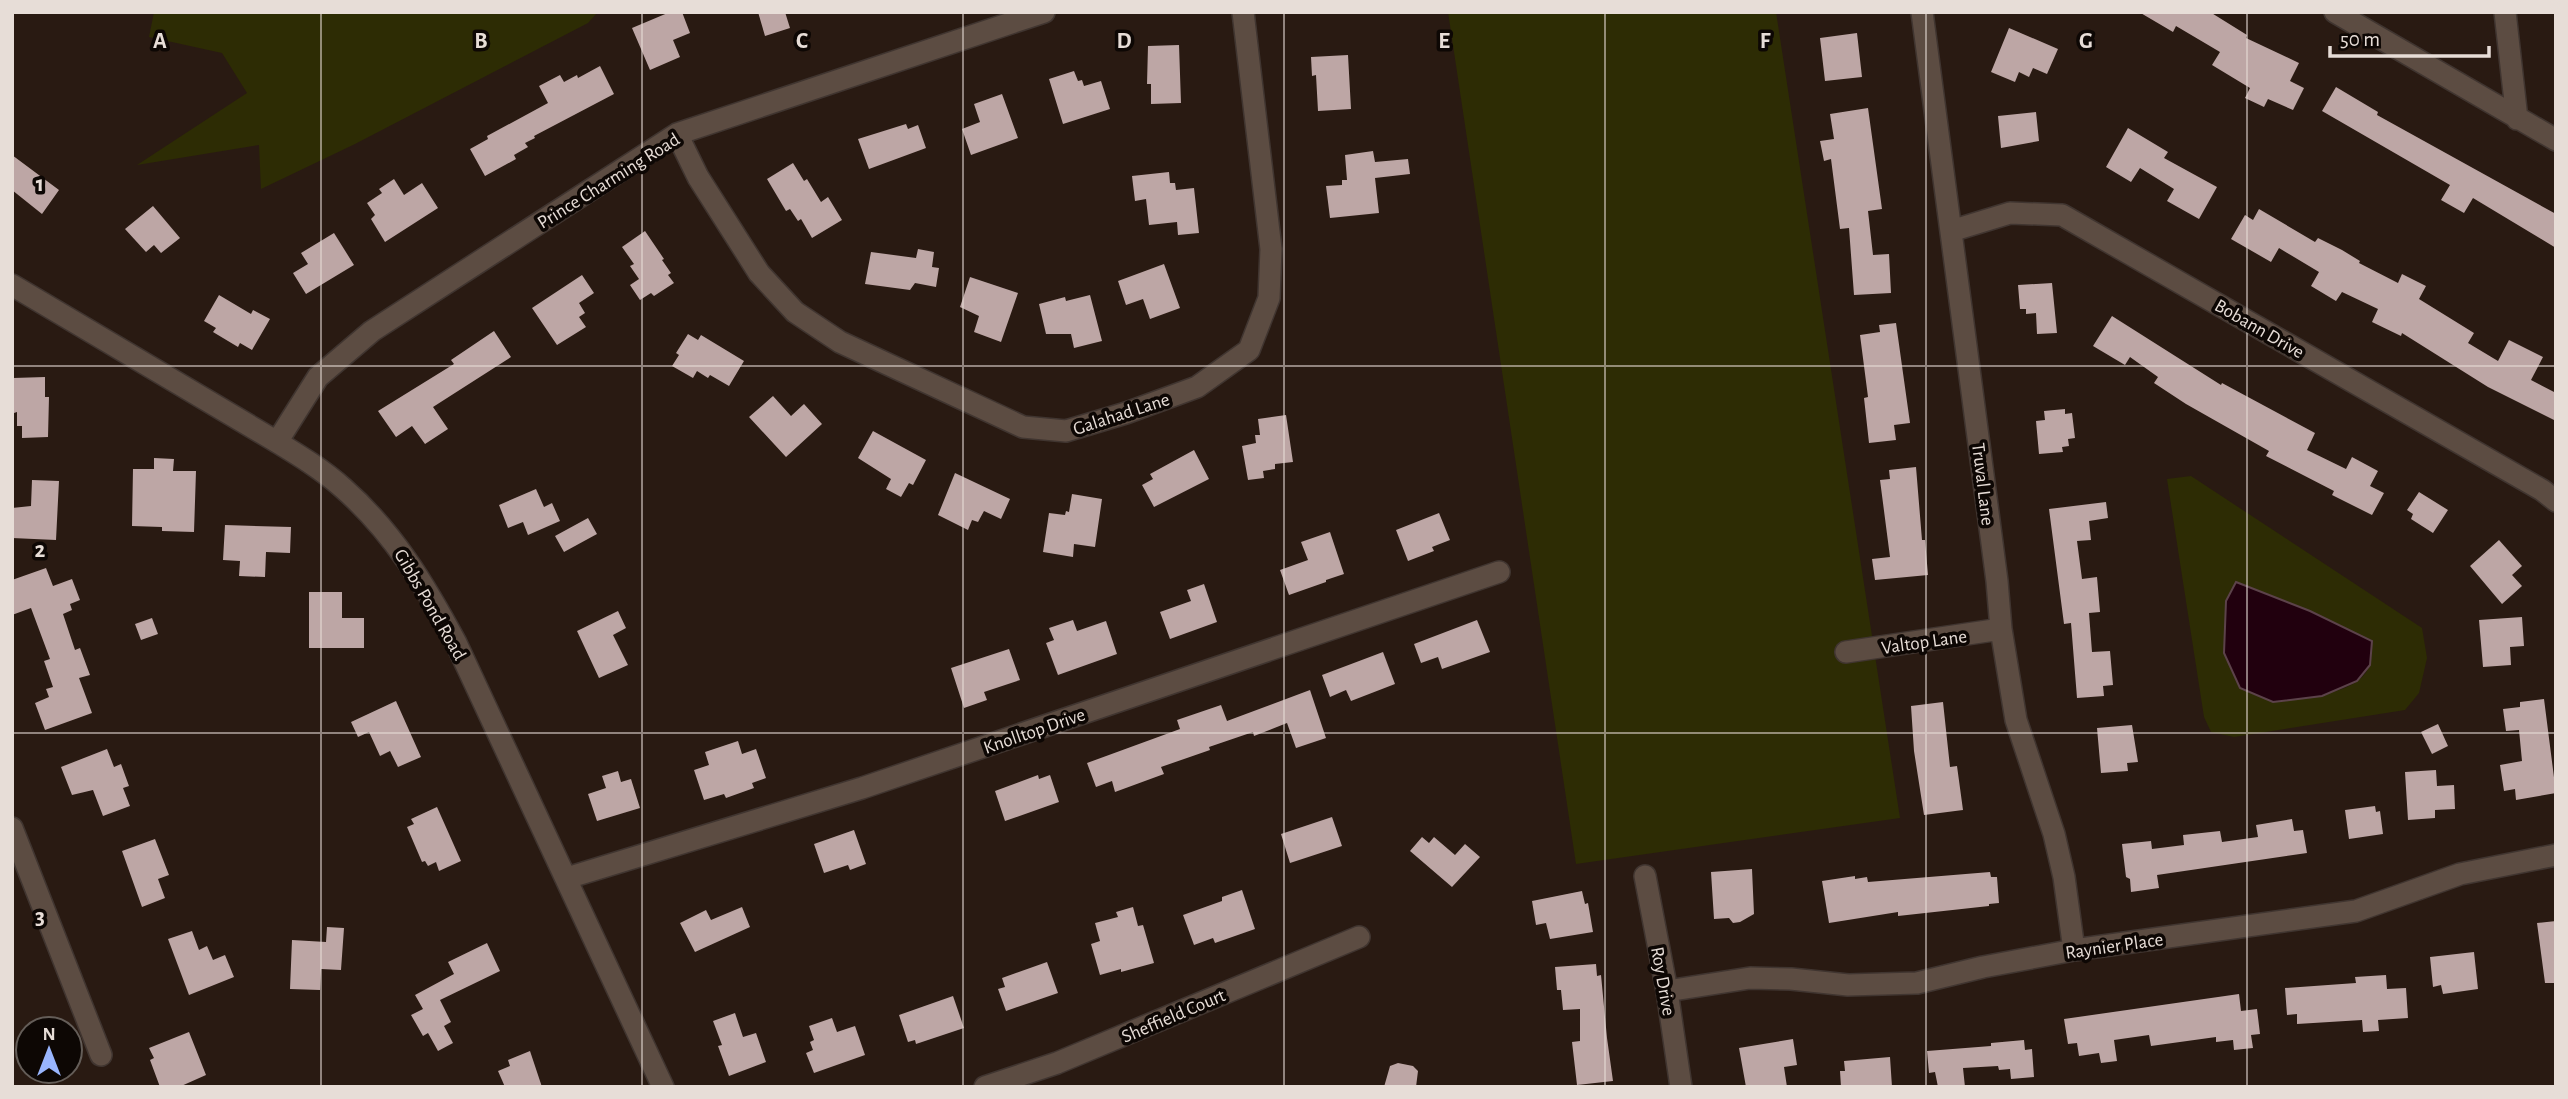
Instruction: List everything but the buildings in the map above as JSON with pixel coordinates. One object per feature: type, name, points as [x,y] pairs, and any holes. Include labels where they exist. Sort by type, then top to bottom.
[{"type":"street","name":"Prince Charming Road","points":[[277,442],[318,377],[372,331],[677,134],[1044,12]]},
{"type":"street","name":"Galahad Lane","points":[[677,134],[698,177],[759,273],[795,312],[840,342],[1023,427],[1066,431],[1197,387],[1249,350],[1269,298],[1271,249],[1243,12]]},
{"type":"street","name":"Truval Lane","points":[[1922,12],[1997,581],[2001,629],[2016,720],[2054,834],[2074,950]]},
{"type":"street","points":[[2335,12],[2556,140]]},
{"type":"street","points":[[2505,12],[2517,119]]},
{"type":"street","name":"Bobann Drive","points":[[1951,231],[2010,213],[2062,215],[2542,489],[2556,501]]},
{"type":"street","name":"Gibbs Pond Road","points":[[12,285],[277,442],[342,486],[383,527],[430,594],[456,643],[663,1087]]},
{"type":"street","name":"Knolltop Drive","points":[[567,878],[862,788],[1499,572]]},
{"type":"street","name":"Valtop Lane","points":[[1846,652],[2001,629]]},
{"type":"street","points":[[12,828],[101,1055]]},
{"type":"street","name":"Raynier Place","points":[[1667,991],[1751,978],[1848,985],[1917,983],[2074,950],[2356,911],[2460,874],[2556,855]]},
{"type":"street","name":"Roy Drive","points":[[1645,876],[1667,991],[1681,1087]]},
{"type":"street","name":"Sheffield Court","points":[[985,1087],[1057,1063],[1359,937]]},
{"type":"shaded area","points":[[154,12],[598,12],[588,23],[355,144],[261,189],[259,145],[137,165],[247,93],[222,53],[149,37]]},
{"type":"shaded area","points":[[1448,12],[1776,12],[1900,818],[1576,864]]},
{"type":"shaded area","points":[[2191,476],[2422,628],[2427,658],[2419,693],[2405,710],[2234,737],[2211,732],[2204,717],[2167,479]],"holes":[[[2226,601],[2310,611],[2372,641],[2370,663],[2365,674],[2343,689],[2274,702],[2224,652]]]},
{"type":"shaded area","points":[[2236,582],[2310,611],[2372,641],[2370,665],[2357,681],[2322,696],[2273,702],[2240,688],[2224,653],[2226,601]]}]
